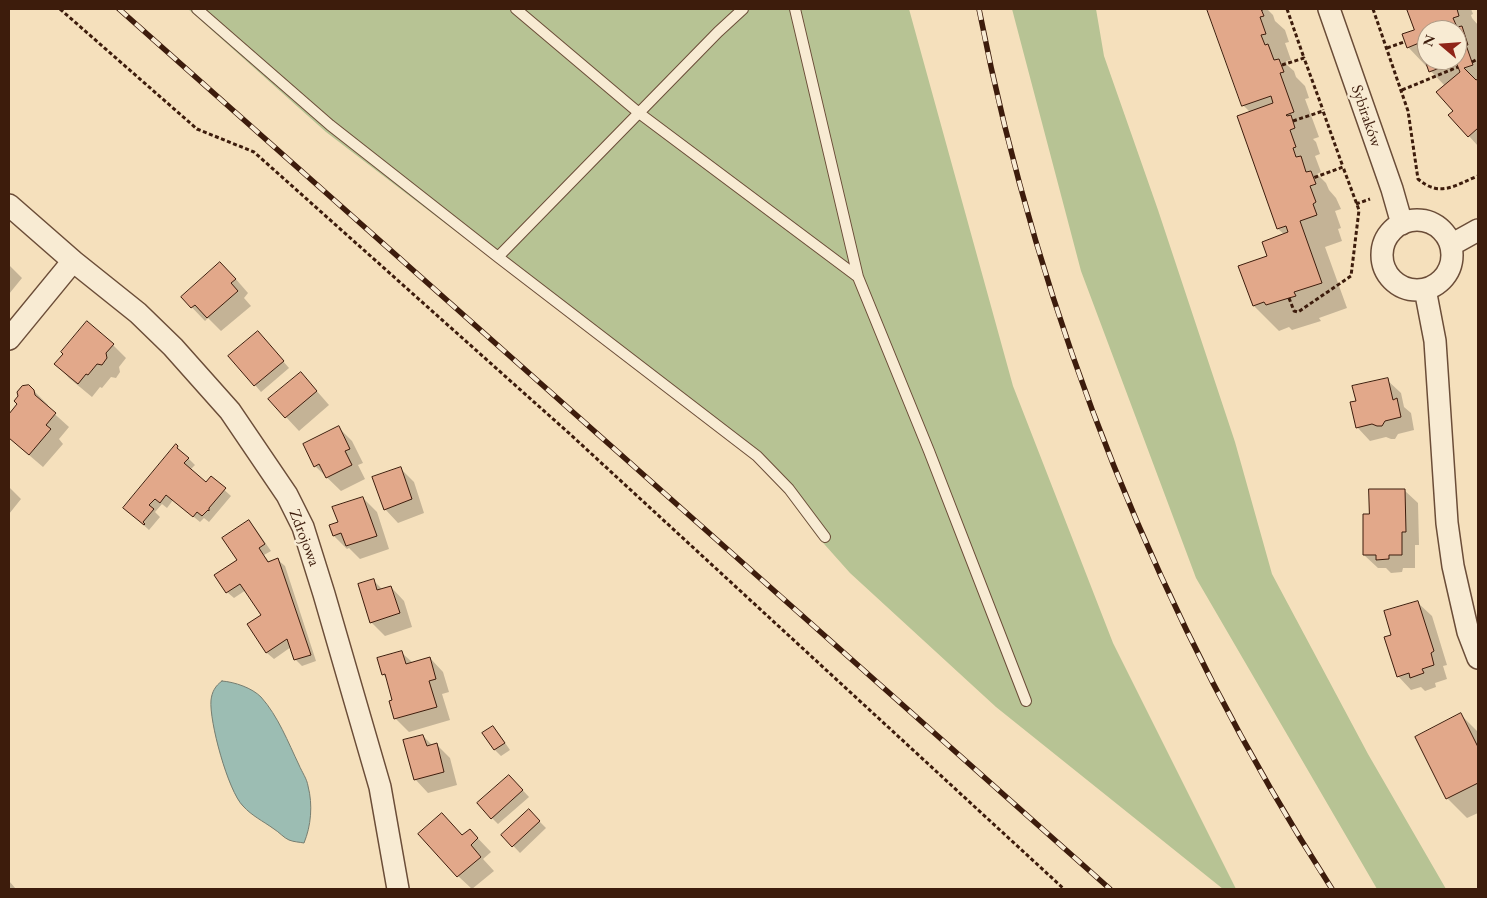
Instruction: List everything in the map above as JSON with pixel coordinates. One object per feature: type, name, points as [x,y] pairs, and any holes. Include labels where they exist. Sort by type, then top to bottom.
[{"type":"street","name":"Sybiraków","points":[[1329,9],[1402,224]]},
{"type":"street","name":"Zdrojowa","points":[[9,205],[138,313],[173,347],[230,411],[287,495],[302,527],[316,569],[380,787],[398,889]]},
{"type":"street","points":[[1416,220],[1431,223],[1443,232],[1451,245],[1452,259],[1447,273],[1438,284],[1425,289],[1410,290],[1397,284],[1387,274],[1382,260],[1383,246],[1390,233],[1402,224],[1416,220]]},
{"type":"street","points":[[1451,245],[1478,230]]},
{"type":"street","points":[[9,339],[74,261]]},
{"type":"street","points":[[1425,289],[1435,341],[1447,523],[1453,566],[1468,632],[1478,658]]},
{"type":"lane","points":[[197,9],[330,126],[757,456],[789,489],[826,536]]},
{"type":"lane","points":[[516,9],[640,113],[858,277]]},
{"type":"lane","points":[[498,257],[718,32],[743,9]]},
{"type":"lane","points":[[795,9],[858,277],[929,451],[1026,702]]},
{"type":"path","points":[[60,9],[197,130],[254,152],[571,435],[1064,889]]},
{"type":"path","points":[[1287,9],[1359,210],[1352,276],[1298,312],[1294,311],[1289,298]]},
{"type":"path","points":[[1373,9],[1408,111],[1418,179],[1427,186],[1439,190],[1478,176]]},
{"type":"path","points":[[1387,48],[1404,42]]},
{"type":"path","points":[[1282,65],[1304,58]]},
{"type":"path","points":[[1472,62],[1478,59]]},
{"type":"path","points":[[1402,90],[1451,70]]},
{"type":"path","points":[[1293,121],[1323,111]]},
{"type":"path","points":[[1313,178],[1343,167]]},
{"type":"green space","points":[[188,9],[909,9],[1013,386],[1113,643],[1236,889],[1223,889],[996,707],[850,573],[817,536],[785,493],[753,459],[326,132]]},
{"type":"green space","points":[[1012,9],[1096,9],[1104,56],[1158,210],[1235,442],[1272,574],[1368,754],[1446,889],[1377,889],[1196,578],[1081,271]]},
{"type":"water","points":[[222,681],[243,686],[253,691],[261,697],[273,712],[306,778],[310,793],[310,815],[304,843],[285,838],[250,813],[237,798],[231,786],[216,739],[211,710],[213,692]]},
{"type":"building","points":[[1207,9],[1261,9],[1264,16],[1260,17],[1266,34],[1261,35],[1265,45],[1268,44],[1274,60],[1279,59],[1284,72],[1280,73],[1294,112],[1286,115],[1291,115],[1295,128],[1290,130],[1296,147],[1293,148],[1296,157],[1301,156],[1306,172],[1311,171],[1316,184],[1310,186],[1316,202],[1313,204],[1317,215],[1300,221],[1322,283],[1294,292],[1296,296],[1266,305],[1264,302],[1253,306],[1238,266],[1267,256],[1262,242],[1288,232],[1286,226],[1277,229],[1237,116],[1273,103],[1271,96],[1242,106]]},
{"type":"building","points":[[1407,9],[1457,9],[1459,16],[1453,18],[1454,20],[1417,20],[1417,44],[1407,48],[1402,34],[1414,30]]},
{"type":"building","points":[[1467,48],[1473,65],[1467,67]]},
{"type":"building","points":[[1459,70],[1466,70],[1476,80],[1478,79],[1478,128],[1468,137],[1448,115],[1453,111],[1436,92],[1460,72]]},
{"type":"building","points":[[220,262],[236,279],[231,283],[238,291],[207,318],[195,305],[191,308],[181,297]]},
{"type":"building","points":[[87,321],[114,344],[106,353],[107,358],[102,365],[97,364],[78,384],[54,364],[63,354],[61,352]]},
{"type":"building","points":[[258,331],[284,361],[254,386],[228,356]]},
{"type":"building","points":[[301,372],[317,391],[285,418],[268,399]]},
{"type":"building","points":[[1388,378],[1393,400],[1397,398],[1401,417],[1385,421],[1382,426],[1372,424],[1356,428],[1350,402],[1356,401],[1352,386]]},
{"type":"building","points":[[29,385],[34,390],[35,395],[56,413],[46,425],[51,429],[29,455],[9,438],[9,414],[17,404],[14,401],[18,396],[17,392],[22,386]]},
{"type":"building","points":[[339,426],[350,449],[345,451],[352,465],[326,478],[319,464],[314,467],[303,444]]},
{"type":"building","points":[[176,444],[177,448],[189,458],[184,463],[206,482],[211,476],[226,488],[209,508],[209,511],[202,516],[197,512],[193,517],[166,495],[160,503],[155,499],[149,505],[154,509],[143,522],[144,525],[123,508]]},
{"type":"building","points":[[401,467],[412,499],[384,510],[372,477]]},
{"type":"building","points":[[1369,489],[1405,489],[1406,532],[1402,532],[1402,555],[1389,555],[1389,559],[1376,560],[1376,555],[1363,555],[1363,514],[1369,514]]},
{"type":"building","points":[[363,497],[377,536],[346,546],[341,533],[333,536],[329,525],[338,522],[332,507]]},
{"type":"building","points":[[249,520],[265,544],[259,548],[268,562],[278,558],[311,655],[294,660],[287,639],[266,653],[247,624],[261,615],[240,584],[226,593],[214,575],[237,560],[222,538]]},
{"type":"building","points":[[374,579],[377,590],[391,586],[400,613],[370,623],[358,584]]},
{"type":"building","points":[[1418,601],[1434,651],[1431,653],[1434,665],[1422,669],[1424,673],[1410,678],[1409,673],[1397,677],[1384,637],[1391,635],[1384,611]]},
{"type":"building","points":[[402,651],[406,664],[430,657],[436,679],[429,681],[437,707],[394,719],[389,701],[392,700],[385,674],[382,675],[377,658]]},
{"type":"building","points":[[1461,713],[1478,747],[1478,783],[1446,799],[1415,737]]},
{"type":"building","points":[[493,726],[505,743],[494,750],[482,733]]},
{"type":"building","points":[[423,735],[427,746],[437,743],[444,772],[414,780],[403,740]]},
{"type":"building","points":[[509,775],[523,790],[491,819],[477,803]]},
{"type":"building","points":[[529,809],[540,821],[512,847],[501,835]]},
{"type":"building","points":[[442,813],[462,835],[470,829],[478,838],[471,845],[481,857],[457,877],[418,834]]},
{"type":"railway","points":[[119,9],[1110,889]]},
{"type":"railway","points":[[979,9],[1005,125],[1036,241],[1072,354],[1114,466],[1161,575],[1213,683],[1270,787],[1332,889]]}]
